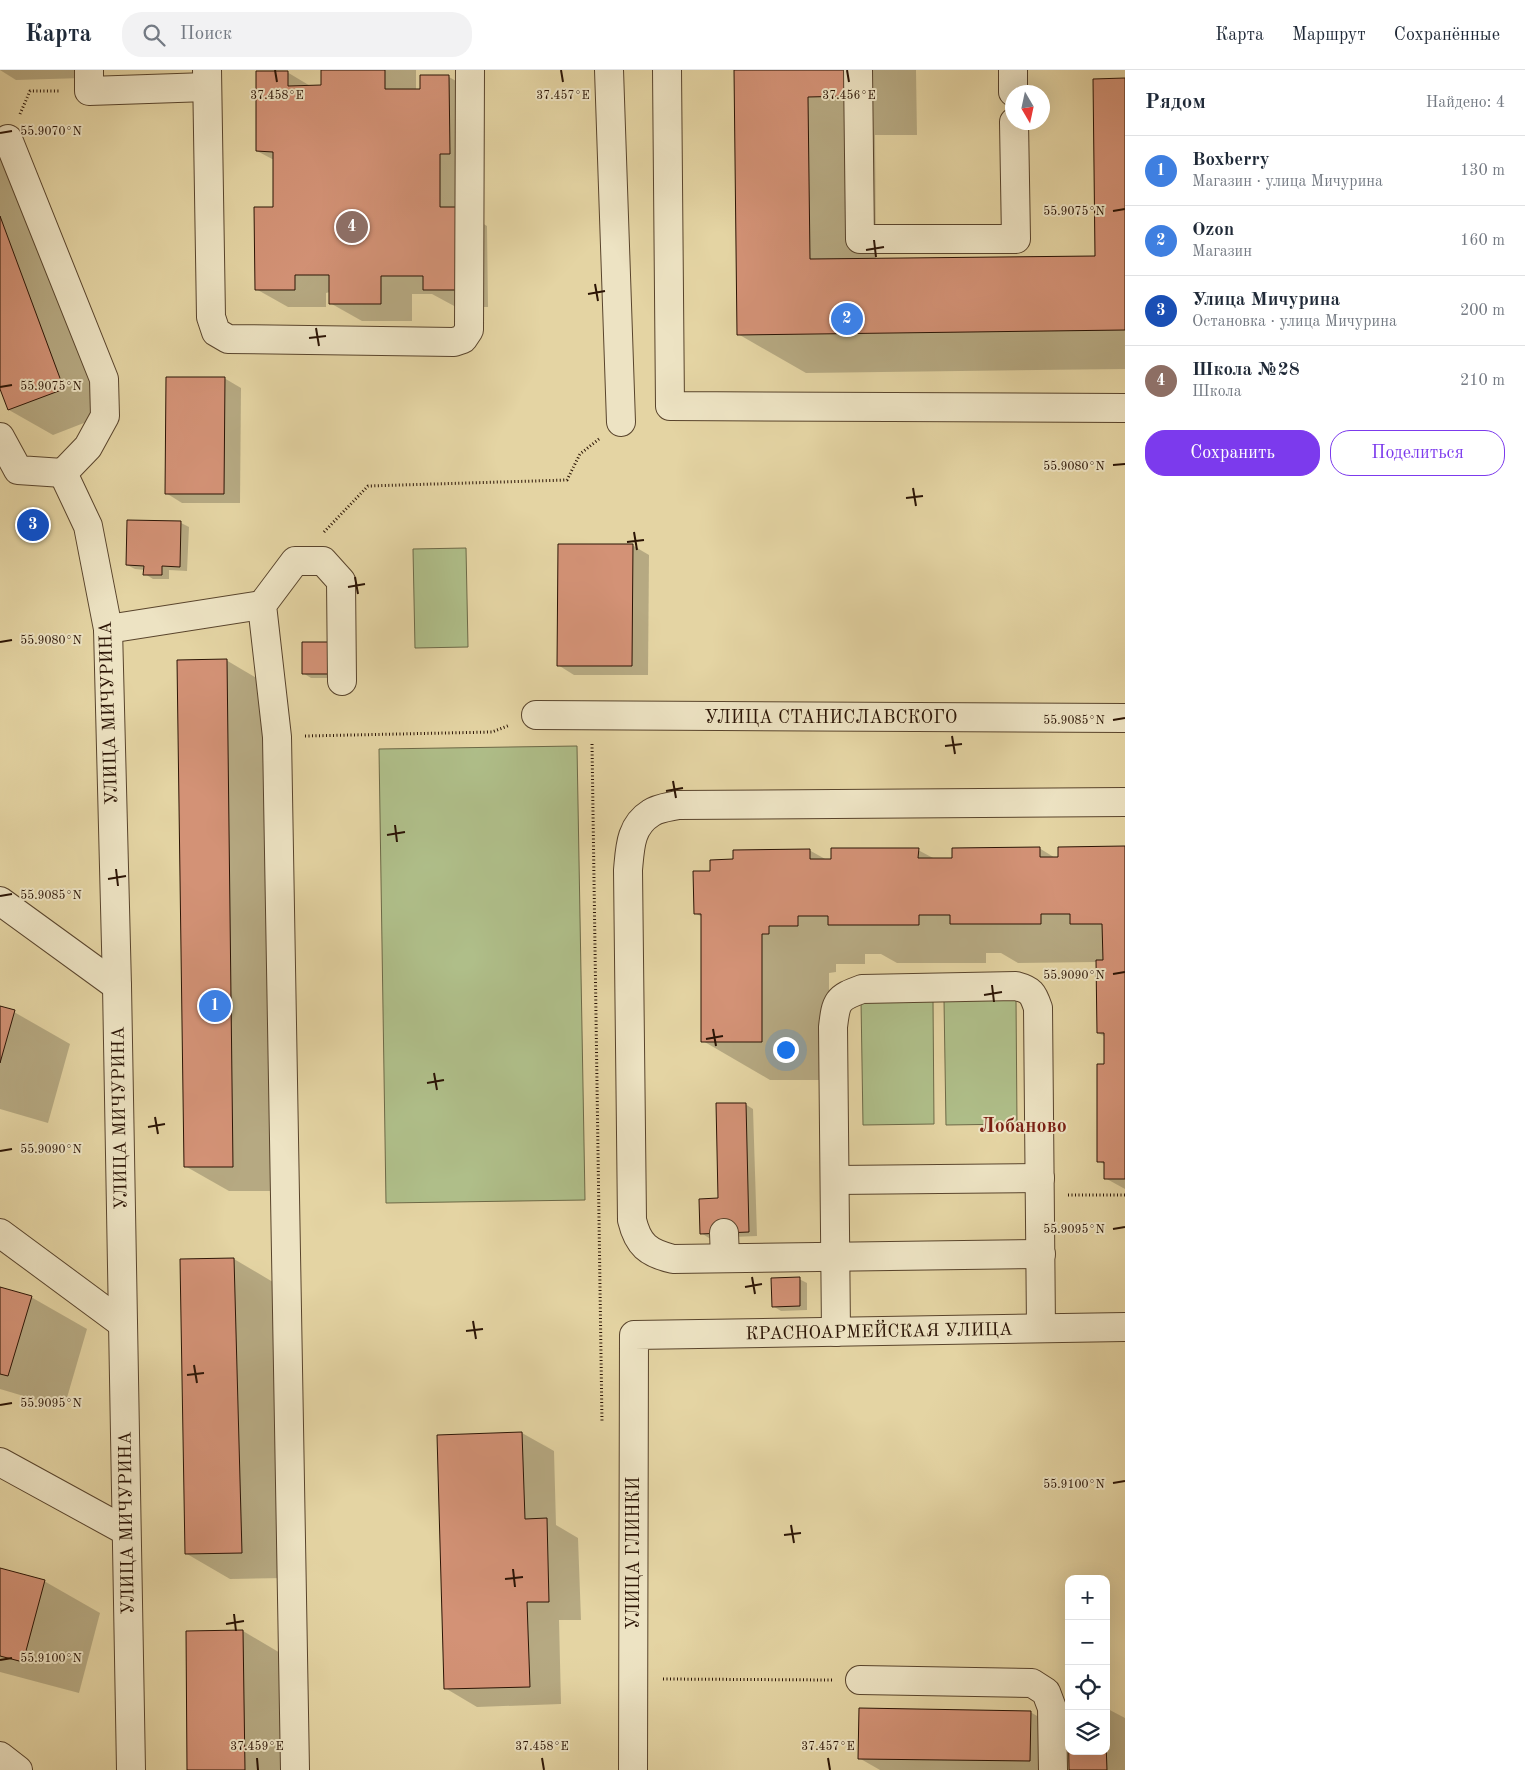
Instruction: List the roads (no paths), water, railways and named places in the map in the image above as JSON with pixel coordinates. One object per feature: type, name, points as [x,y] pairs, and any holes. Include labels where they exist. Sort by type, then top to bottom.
[{"type":"street","points":[[89,80],[207,79],[211,317],[216,332],[228,340],[454,342],[463,339],[469,330],[470,70]]},
{"type":"street","points":[[609,70],[621,422]]},
{"type":"street","points":[[666,70],[670,406],[1125,408]]},
{"type":"street","points":[[858,70],[860,239],[1016,239],[1014,130]]},
{"type":"street","points":[[1013,70],[1013,85]]},
{"type":"street","points":[[0,437],[18,470],[63,473],[88,447],[106,416],[104,379],[8,139]]},
{"type":"street","name":"УЛИЦА МИЧУРИНА","points":[[63,473],[88,526],[108,629],[123,1324],[130,1770]]},
{"type":"street","points":[[295,1770],[277,737],[262,605],[295,561],[323,561],[341,581],[342,681]]},
{"type":"street","points":[[108,629],[262,605]]},
{"type":"street","name":"УЛИЦА СТАНИСЛАВСКОГО","points":[[536,715],[1125,718]]},
{"type":"street","points":[[1041,1254],[836,1257],[725,1246],[673,1259],[656,1255],[644,1247],[635,1232],[632,1220],[628,870],[630,843],[636,827],[651,812],[678,805],[1125,802]]},
{"type":"street","points":[[0,901],[116,986]]},
{"type":"street","points":[[836,1332],[833,1027],[835,1007],[844,996],[862,989],[1016,986],[1028,989],[1034,996],[1038,1008],[1041,1328]]},
{"type":"street","points":[[835,1180],[1040,1187]]},
{"type":"street","points":[[0,1233],[123,1324]]},
{"type":"street","name":"КРАСНОАРМЕЙСКАЯ УЛИЦА","points":[[634,1335],[1125,1327]]},
{"type":"street","name":"УЛИЦА ГЛИНКИ","points":[[633,1770],[634,1335]]},
{"type":"street","points":[[0,1462],[126,1531]]},
{"type":"street","points":[[860,1680],[1032,1683],[1046,1692],[1052,1708],[1053,1770]]},
{"type":"street","points":[[0,1756],[18,1770]]},
{"type":"place","name":"Школа №28","points":[[352,227]]},
{"type":"place","name":"Ozon","points":[[847,319]]},
{"type":"place","name":"Улица Мичурина","points":[[33,525]]},
{"type":"place","name":"Boxberry","points":[[215,1006]]},
{"type":"district","name":"Лобаново","points":[[1023,1125]]}]
